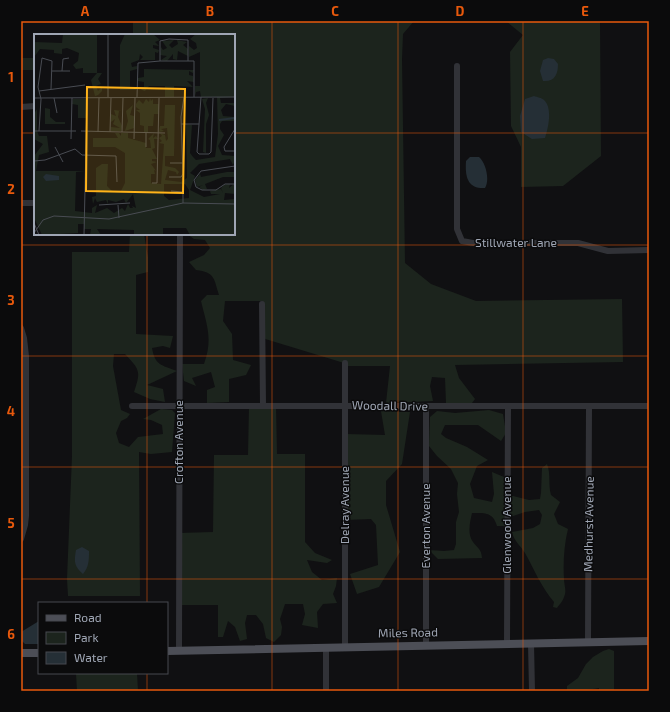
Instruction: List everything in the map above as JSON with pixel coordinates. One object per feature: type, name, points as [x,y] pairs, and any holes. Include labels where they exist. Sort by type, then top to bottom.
[{"type":"main road","name":"Miles Road","points":[[168,651],[649,641]]},
{"type":"main road","points":[[21,653],[38,653]]},
{"type":"street","name":"Stillwater Lane","points":[[457,66],[457,229],[462,241],[473,243],[578,243],[608,250],[649,250]]},
{"type":"street","points":[[21,107],[34,106]]},
{"type":"street","points":[[21,203],[34,203]]},
{"type":"street","name":"Crofton Avenue","points":[[179,650],[180,235]]},
{"type":"street","points":[[262,304],[263,406]]},
{"type":"street","points":[[21,328],[26,356],[23,468],[26,525],[21,539]]},
{"type":"street","name":"Delray Avenue","points":[[345,363],[345,647]]},
{"type":"street","name":"Woodall Drive","points":[[132,406],[649,406]]},
{"type":"street","name":"Everton Avenue","points":[[426,407],[426,645]]},
{"type":"street","name":"Glenwood Avenue","points":[[507,644],[508,407]]},
{"type":"street","name":"Medhurst Avenue","points":[[588,642],[589,407]]},
{"type":"street","points":[[531,643],[532,691]]},
{"type":"street","points":[[326,647],[326,691]]},
{"type":"green space","points":[[133,21],[414,21],[403,34],[402,59],[405,263],[431,284],[476,301],[622,299],[623,362],[455,365],[459,378],[475,399],[472,403],[446,403],[445,378],[432,377],[430,386],[433,401],[386,403],[390,366],[345,366],[344,363],[262,338],[262,301],[225,301],[223,321],[232,334],[233,360],[251,365],[246,375],[229,379],[229,402],[207,403],[207,390],[215,387],[211,372],[192,378],[196,386],[184,381],[182,364],[204,364],[209,340],[201,301],[207,295],[219,295],[213,277],[207,272],[196,270],[189,262],[204,255],[210,248],[205,240],[194,239],[188,235],[235,235],[235,34],[133,34]]},
{"type":"green space","points":[[506,21],[600,21],[601,156],[563,186],[521,187],[521,147],[511,126],[510,52],[523,35]]},
{"type":"green space","points":[[21,58],[34,58],[34,70],[21,70]]},
{"type":"green space","points":[[130,235],[144,235],[148,257],[148,272],[136,275],[136,334],[173,336],[170,348],[163,346],[152,348],[155,358],[160,364],[177,371],[147,385],[163,389],[165,402],[150,399],[134,392],[138,379],[138,371],[134,364],[125,354],[114,354],[113,366],[121,410],[130,414],[127,418],[121,421],[116,433],[119,443],[129,447],[138,437],[163,434],[162,425],[151,420],[143,419],[161,409],[172,410],[175,413],[172,452],[151,454],[139,452],[140,596],[68,596],[67,579],[72,456],[72,252],[129,252]]},
{"type":"green space","points":[[249,406],[276,406],[277,454],[305,454],[305,542],[315,553],[332,560],[327,563],[307,560],[312,572],[322,580],[337,578],[333,594],[337,603],[323,604],[317,612],[318,628],[302,625],[305,614],[303,604],[285,604],[280,619],[282,627],[281,635],[274,642],[266,638],[263,624],[256,615],[247,615],[245,623],[247,639],[240,641],[235,627],[228,621],[223,637],[218,637],[218,605],[179,605],[179,533],[213,532],[214,455],[248,455]]},
{"type":"green space","points":[[489,410],[503,414],[506,433],[501,441],[478,425],[445,425],[441,434],[446,438],[467,447],[488,460],[477,466],[470,484],[474,498],[492,502],[494,494],[492,472],[504,477],[505,526],[497,526],[493,518],[488,514],[472,513],[470,520],[470,535],[473,542],[480,550],[482,558],[438,559],[429,550],[454,550],[456,544],[456,522],[459,512],[457,494],[458,483],[451,469],[429,446],[430,417],[437,411],[455,413]]},
{"type":"green space","points":[[381,411],[410,412],[402,464],[386,481],[386,505],[400,552],[379,587],[357,594],[350,574],[378,565],[376,525],[371,519],[345,520],[345,434],[385,435]]},
{"type":"green space","points":[[547,464],[551,495],[560,502],[554,514],[558,524],[568,529],[564,560],[565,595],[557,608],[553,607],[554,602],[541,584],[512,532],[533,528],[540,524],[542,515],[539,510],[525,512],[510,517],[508,496],[529,500],[540,499],[542,468]]},
{"type":"green space","points":[[609,649],[614,651],[614,691],[599,691],[599,688],[582,691],[567,691],[567,686],[578,678],[586,664],[593,657]]},
{"type":"green space","points":[[76,674],[137,674],[138,691],[77,691]]},
{"type":"water","points":[[548,58],[554,59],[558,64],[557,71],[553,79],[543,81],[540,71],[543,60]]},
{"type":"water","points":[[534,96],[541,98],[547,104],[549,119],[545,138],[532,139],[521,132],[520,116],[525,99]]},
{"type":"water","points":[[470,157],[479,157],[484,163],[487,176],[485,188],[474,186],[468,180],[466,161]]},
{"type":"water","points":[[82,547],[89,551],[88,566],[83,574],[76,566],[75,561],[76,550]]},
{"type":"water","points":[[38,622],[38,644],[25,644],[21,640],[21,632]]}]
